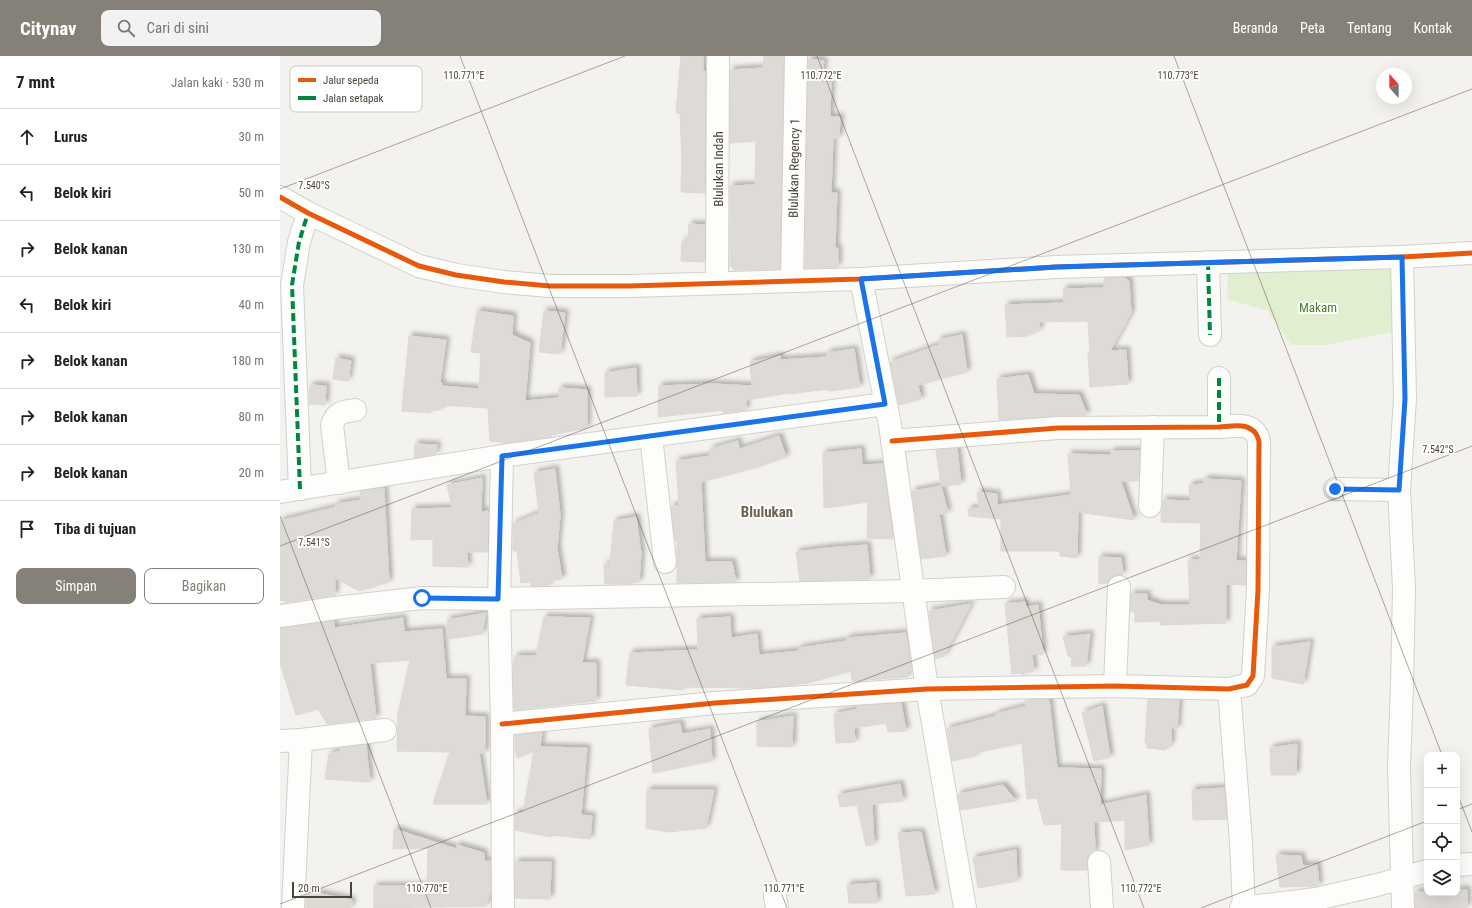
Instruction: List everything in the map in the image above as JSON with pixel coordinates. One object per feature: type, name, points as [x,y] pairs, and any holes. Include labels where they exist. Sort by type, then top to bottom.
[{"type":"street","name":"Blulukan Indah","points":[[717,283],[718,56]]},
{"type":"street","name":"Blulukan Regency 1","points":[[792,280],[796,56]]},
{"type":"street","points":[[280,197],[308,213],[419,266],[456,275],[504,282],[550,286],[629,286],[861,279],[1056,267],[1402,257],[1472,253]]},
{"type":"street","points":[[308,213],[298,242],[292,285],[290,490],[502,456],[885,404]]},
{"type":"street","points":[[1402,257],[1405,399],[1399,490],[1404,588],[1399,768],[1402,908]]},
{"type":"street","points":[[1208,262],[1210,335]]},
{"type":"street","points":[[861,279],[892,441],[927,689],[965,908]]},
{"type":"street","points":[[1219,378],[1219,427]]},
{"type":"street","points":[[339,483],[332,425],[334,418],[340,413],[355,410]]},
{"type":"street","points":[[1150,506],[1153,427]]},
{"type":"street","points":[[502,724],[715,703],[927,689],[1115,686],[1229,689],[1247,685],[1252,676],[1258,590],[1259,441],[1254,431],[1249,427],[1058,428],[892,441]]},
{"type":"street","points":[[651,436],[665,562]]},
{"type":"street","points":[[502,456],[498,599],[502,724],[503,908]]},
{"type":"street","points":[[1335,489],[1399,490]]},
{"type":"street","points":[[280,616],[422,598],[498,599],[912,591],[1004,587]]},
{"type":"street","points":[[1115,686],[1119,587]]},
{"type":"street","points":[[1229,689],[1241,834],[1243,908],[1316,899],[1377,885],[1424,872]]},
{"type":"street","points":[[293,908],[291,741],[385,730]]},
{"type":"street","points":[[1099,862],[1102,908]]},
{"type":"street","points":[[1460,865],[1472,864]]},
{"type":"green space","name":"Makam","points":[[1386,266],[1393,270],[1393,332],[1325,345],[1291,345],[1268,311],[1227,299],[1228,274]]},
{"type":"building","points":[[681,56],[703,56],[703,71],[705,71],[705,193],[681,192],[682,161],[680,113],[676,113]]},
{"type":"building","points":[[764,56],[784,56],[780,269],[733,270],[733,267],[730,267],[730,186],[755,185],[756,141],[730,143],[730,70],[763,68]]},
{"type":"building","points":[[808,59],[824,61],[821,82],[831,82],[830,117],[840,117],[839,138],[833,138],[831,193],[837,193],[835,248],[838,248],[838,267],[805,268]]},
{"type":"building","points":[[689,224],[705,225],[705,262],[681,261],[682,242],[688,238]]},
{"type":"building","points":[[1125,278],[1129,281],[1131,313],[1110,351],[1126,350],[1128,384],[1090,387],[1088,321],[1039,322],[1040,330],[1027,336],[1007,337],[1005,305],[1064,303],[1063,289],[1104,288],[1104,279]]},
{"type":"building","points":[[477,311],[513,316],[512,335],[530,343],[525,401],[559,398],[559,388],[587,390],[587,428],[551,435],[551,437],[508,443],[490,441],[488,408],[441,405],[441,410],[431,410],[430,413],[402,411],[409,336],[446,340],[440,383],[442,383],[442,386],[479,389],[481,353],[471,352]]},
{"type":"building","points":[[544,311],[565,313],[560,354],[539,352]]},
{"type":"building","points":[[962,335],[967,372],[918,385],[921,399],[899,405],[890,362],[939,345],[938,340]]},
{"type":"building","points":[[854,349],[860,387],[828,391],[828,389],[788,393],[746,400],[746,410],[740,411],[723,413],[723,410],[658,417],[659,386],[713,384],[752,386],[750,362],[780,356],[780,360],[827,357],[827,353]]},
{"type":"building","points":[[336,358],[351,361],[348,381],[333,379]]},
{"type":"building","points":[[636,368],[637,396],[605,397],[605,373]]},
{"type":"building","points":[[1028,375],[1034,394],[1079,395],[1087,415],[999,420],[997,379]]},
{"type":"building","points":[[310,385],[326,386],[325,405],[309,404]]},
{"type":"building","points":[[779,436],[786,457],[758,467],[701,482],[705,562],[732,562],[736,582],[677,583],[677,541],[675,541],[671,506],[679,506],[676,461],[710,456],[710,449],[738,441],[739,449]]},
{"type":"building","points":[[415,444],[437,445],[436,454],[414,458]]},
{"type":"building","points":[[957,448],[961,484],[941,486],[936,450]]},
{"type":"building","points":[[861,449],[862,465],[883,464],[893,539],[867,538],[868,502],[824,508],[823,453]]},
{"type":"building","points":[[1111,451],[1140,451],[1138,481],[1121,481],[1134,520],[1078,512],[1077,558],[1060,556],[1060,551],[1001,551],[1001,519],[969,516],[968,509],[979,508],[977,492],[997,494],[997,505],[1071,495],[1068,454],[1111,455]]},
{"type":"building","points":[[555,469],[560,515],[557,548],[562,579],[548,581],[549,586],[531,586],[530,582],[521,583],[517,551],[513,551],[513,524],[539,513],[534,473]]},
{"type":"building","points":[[482,478],[481,512],[488,511],[487,552],[467,552],[468,567],[433,566],[433,539],[411,540],[412,509],[452,508],[447,485]]},
{"type":"building","points":[[1204,479],[1241,481],[1236,561],[1246,561],[1246,585],[1226,584],[1226,623],[1160,625],[1160,621],[1135,622],[1135,612],[1130,612],[1131,594],[1147,594],[1147,600],[1161,605],[1190,605],[1188,560],[1200,560],[1201,523],[1161,522],[1163,500],[1190,501],[1189,485],[1204,484]]},
{"type":"building","points":[[941,486],[948,513],[939,514],[946,556],[921,559],[912,491]]},
{"type":"building","points":[[384,488],[389,582],[359,591],[335,578],[335,595],[287,602],[280,600],[280,521],[336,507],[336,504],[361,500],[360,492]]},
{"type":"building","points":[[636,517],[641,553],[639,582],[626,584],[605,584],[604,564],[610,564],[614,521]]},
{"type":"building","points":[[867,545],[870,579],[800,581],[796,552]]},
{"type":"building","points":[[1099,557],[1121,558],[1123,575],[1114,576],[1108,583],[1099,584]]},
{"type":"building","points":[[1025,602],[1026,607],[1038,605],[1043,655],[1032,654],[1034,671],[1023,673],[1025,675],[1022,675],[1022,673],[1012,674],[1005,604]]},
{"type":"building","points":[[971,604],[944,656],[935,659],[929,611]]},
{"type":"building","points":[[486,613],[482,634],[449,639],[447,620]]},
{"type":"building","points":[[544,617],[590,618],[582,663],[596,663],[596,701],[514,710],[513,667],[515,656],[536,656]]},
{"type":"building","points":[[730,617],[731,638],[757,634],[759,655],[799,651],[799,648],[847,641],[847,638],[906,633],[912,670],[907,672],[907,677],[852,681],[851,671],[804,684],[754,688],[683,687],[683,690],[626,685],[630,653],[698,650],[697,619]]},
{"type":"building","points":[[403,618],[404,632],[442,629],[446,679],[466,679],[465,716],[485,717],[485,753],[479,753],[487,804],[433,804],[450,752],[397,751],[398,714],[410,660],[370,663],[376,718],[327,724],[318,709],[296,715],[280,663],[280,628],[334,621],[334,628]]},
{"type":"building","points":[[1090,634],[1086,666],[1071,666],[1072,657],[1068,656],[1063,637]]},
{"type":"building","points":[[1310,642],[1303,684],[1272,678],[1272,647]]},
{"type":"building","points":[[1148,699],[1179,700],[1177,729],[1171,728],[1171,744],[1165,750],[1148,748],[1145,741]]},
{"type":"building","points":[[1026,700],[1049,700],[1057,768],[1101,769],[1100,805],[1146,795],[1149,845],[1125,850],[1125,820],[1094,822],[1095,851],[1088,857],[1087,870],[1061,870],[1062,824],[1044,825],[1037,798],[1027,799],[1022,743],[975,753],[976,756],[952,761],[947,729],[996,716],[996,714],[1026,706]]},
{"type":"building","points":[[901,703],[906,731],[888,732],[886,723],[854,728],[855,742],[836,743],[834,714],[858,709],[857,706]]},
{"type":"building","points":[[1102,706],[1110,757],[1094,761],[1082,713]]},
{"type":"building","points":[[793,716],[792,747],[757,746],[757,722]]},
{"type":"building","points":[[680,723],[682,734],[710,729],[712,761],[653,773],[649,729]]},
{"type":"building","points":[[542,733],[540,747],[587,748],[581,815],[592,816],[590,839],[551,835],[551,837],[515,830],[515,813],[523,813],[534,751],[517,758],[515,749],[515,735]]},
{"type":"building","points":[[1297,744],[1296,775],[1271,775],[1270,748]]},
{"type":"building","points":[[366,745],[370,782],[325,779],[329,754],[341,751],[340,748]]},
{"type":"building","points":[[900,784],[903,801],[872,804],[874,844],[866,846],[857,805],[840,807],[838,795]]},
{"type":"building","points":[[1003,785],[1016,801],[961,810],[958,794]]},
{"type":"building","points":[[1224,788],[1227,819],[1193,820],[1192,790]]},
{"type":"building","points":[[647,790],[714,790],[706,828],[668,832],[646,828]]},
{"type":"building","points":[[394,829],[457,849],[457,845],[484,853],[484,861],[490,861],[490,892],[486,906],[374,908],[374,886],[427,886],[428,848],[393,849]]},
{"type":"building","points":[[921,832],[935,894],[906,896],[898,833]]},
{"type":"building","points":[[1016,850],[1017,881],[978,888],[973,858]]},
{"type":"building","points":[[1276,855],[1301,856],[1303,866],[1317,865],[1319,886],[1280,887]]},
{"type":"building","points":[[515,862],[551,862],[550,899],[515,898]]},
{"type":"building","points":[[876,883],[877,903],[849,903],[847,885]]},
{"type":"building","points":[[1460,890],[1467,890],[1467,908],[1415,908],[1415,892],[1424,892],[1424,896],[1460,896]]},
{"type":"building","points":[[306,891],[352,900],[351,908],[306,908]]},
{"type":"marked path","points":[[300,489],[292,285],[299,242],[308,213]]},
{"type":"marked path","points":[[1208,262],[1210,335]]},
{"type":"marked path","points":[[1219,378],[1219,427]]},
{"type":"cycle path","points":[[280,197],[308,213],[419,266],[456,275],[504,282],[550,286],[629,286],[860,279],[1056,267],[1402,257],[1472,253]]},
{"type":"cycle path","points":[[502,724],[715,703],[927,689],[1115,686],[1229,689],[1247,685],[1253,676],[1258,590],[1259,441],[1253,430],[1243,426],[1058,428],[892,441]]},
{"type":"district","name":"Blulukan","points":[[767,512]]},
{"type":"route","points":[[422,598],[498,599],[502,456],[885,404],[861,279],[1056,267],[1402,257],[1405,399],[1399,490],[1335,489]]}]
